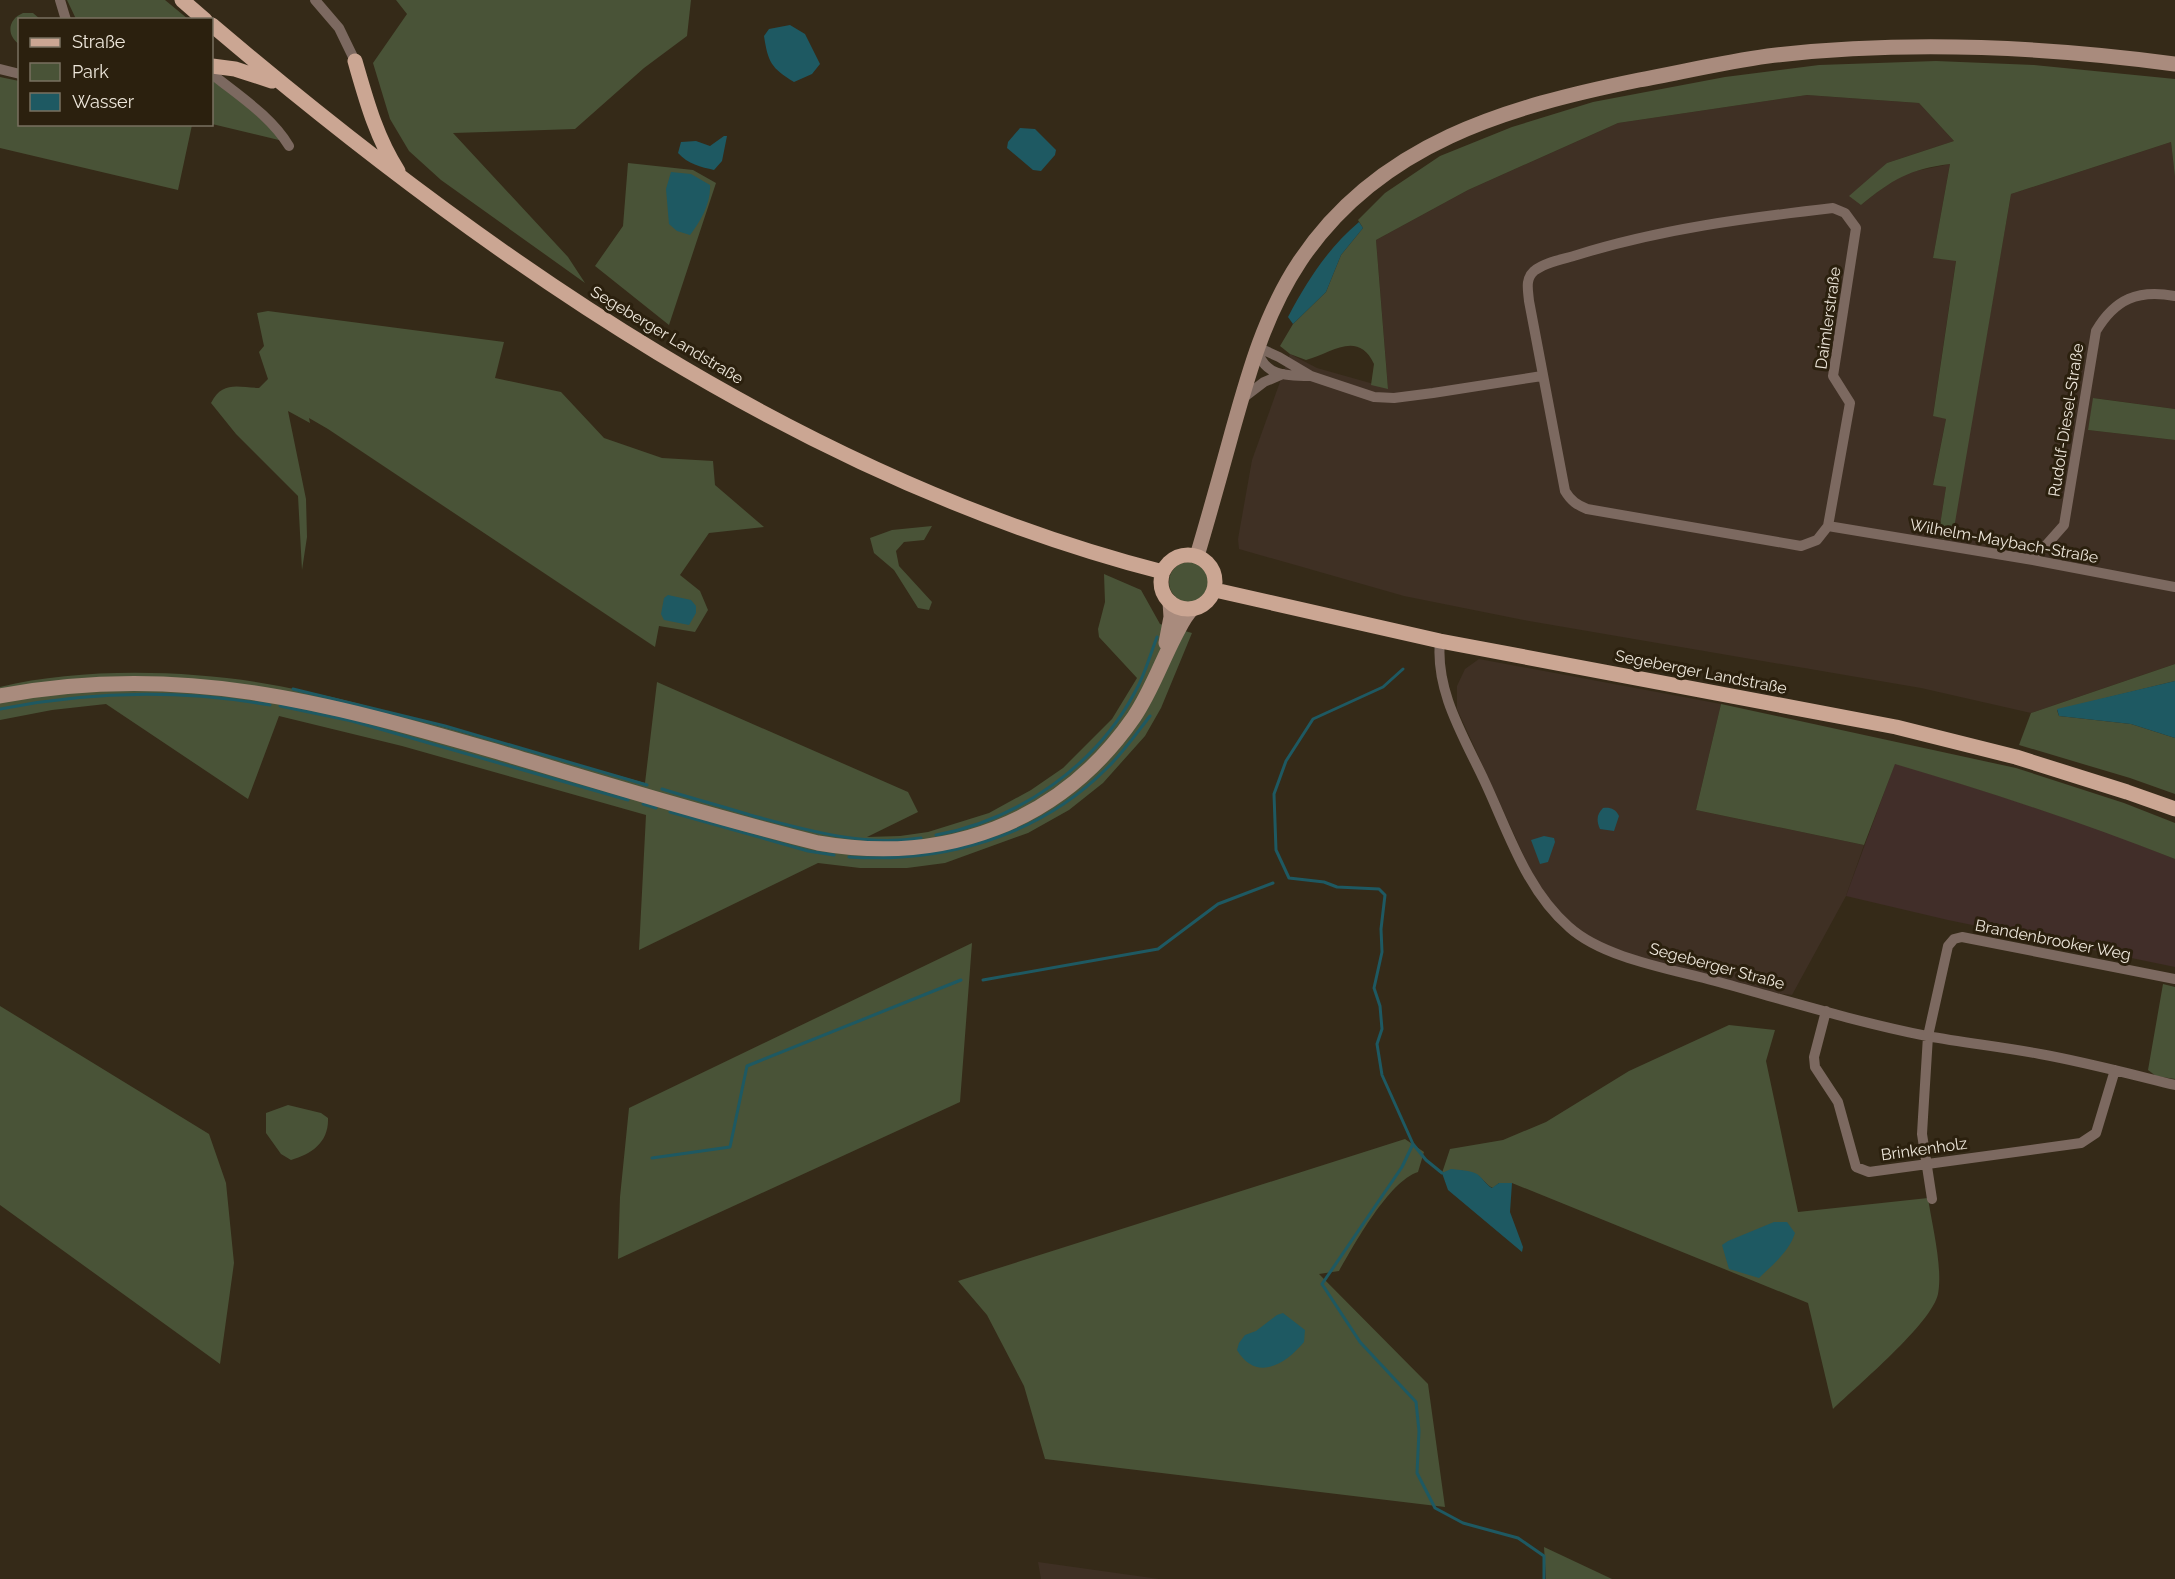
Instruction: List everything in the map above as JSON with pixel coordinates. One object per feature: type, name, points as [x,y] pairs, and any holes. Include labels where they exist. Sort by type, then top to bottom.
[{"type":"main road","points":[[182,0],[203,18]]},
{"type":"main road","name":"Segeberger Landstraße","points":[[213,26],[282,85],[404,181],[462,224],[629,336],[793,429],[923,489],[1005,522],[1118,561],[1163,572]]},
{"type":"main road","points":[[1197,556],[1257,347],[1274,305],[1300,261],[1328,226],[1375,181],[1435,142],[1473,126],[1552,99],[1715,64],[1768,56],[1842,49],[2001,48],[2078,53],[2175,64]]},
{"type":"main road","points":[[355,61],[372,120],[389,158],[404,181]]},
{"type":"main road","points":[[213,66],[236,69],[282,85]]},
{"type":"main road","points":[[1164,658],[1171,617],[1170,602],[1162,588],[1163,572],[1168,564],[1178,557],[1187,555],[1197,556],[1212,568],[1216,580],[1215,590],[1206,603],[1192,609],[1179,608],[1170,602]]},
{"type":"main road","name":"Segeberger Landstraße","points":[[1215,590],[1440,641],[1896,727],[2016,757],[2175,809]]},
{"type":"main road","points":[[0,696],[52,688],[124,683],[195,685],[279,695],[374,717],[808,841],[864,849],[903,849],[951,843],[1002,826],[1066,789],[1105,753],[1129,723],[1146,696],[1184,619],[1192,609]]},
{"type":"street","points":[[60,0],[65,18]]},
{"type":"street","points":[[315,0],[339,28],[355,61]]},
{"type":"street","points":[[0,69],[18,74]]},
{"type":"street","points":[[213,75],[259,112],[282,135],[289,146]]},
{"type":"street","name":"Daimlerstraße","points":[[1833,208],[1850,217],[1856,228],[1833,376],[1850,403],[1828,526],[1817,540],[1801,546],[1587,509],[1577,505],[1565,491],[1542,376],[1527,282],[1535,270],[1597,249],[1721,222],[1833,208]]},
{"type":"street","name":"Rudolf-Diesel-Straße","points":[[2033,560],[2064,525],[2096,331],[2105,315],[2121,302],[2140,294],[2175,296]]},
{"type":"street","points":[[1257,347],[1266,367],[1284,374],[1311,376]]},
{"type":"street","points":[[1257,347],[1311,376],[1374,397],[1394,398],[1542,376]]},
{"type":"street","points":[[1241,401],[1264,382],[1284,374]]},
{"type":"street","name":"Wilhelm-Maybach-Straße","points":[[1828,526],[2033,560],[2175,587]]},
{"type":"street","name":"Segeberger Straße","points":[[1440,641],[1438,660],[1445,694],[1458,725],[1524,868],[1541,899],[1571,930],[1603,949],[1826,1011],[1928,1036],[2042,1054],[2175,1085]]},
{"type":"street","name":"Brandenbrooker Weg","points":[[1932,1199],[1922,1134],[1928,1036],[1948,946],[1954,939],[1962,937],[2175,979]]},
{"type":"street","name":"Brinkenholz","points":[[1826,1011],[1814,1057],[1815,1067],[1838,1102],[1856,1167],[1869,1172],[2081,1143],[2096,1133],[2115,1070]]},
{"type":"shaded area","points":[[1807,95],[1919,103],[1954,141],[1887,163],[1861,205],[1906,173],[1950,164],[1933,258],[1956,260],[1933,415],[1946,419],[1933,484],[1946,487],[1938,538],[1951,539],[2011,194],[2171,142],[2175,177],[2175,409],[2094,398],[2088,430],[2175,440],[2175,664],[2031,713],[1921,688],[1529,621],[1404,596],[1239,549],[1238,539],[1252,460],[1290,354],[1317,368],[1388,388],[1376,240],[1468,190],[1618,123]]},
{"type":"shaded area","points":[[1479,659],[1721,704],[1696,810],[1864,845],[1846,896],[1792,995],[1765,992],[1609,950],[1571,928],[1543,898],[1457,709],[1457,686],[1465,669]]},
{"type":"shaded area","points":[[1895,763],[2105,831],[2175,859],[2175,967],[1948,920],[1846,896]]},
{"type":"shaded area","points":[[1038,1562],[1159,1579],[1041,1579]]},
{"type":"green space","points":[[67,0],[165,0],[187,18],[76,18]]},
{"type":"green space","points":[[396,0],[691,0],[687,36],[644,68],[575,129],[453,133],[568,257],[585,283],[441,180],[409,151],[390,119],[373,63],[407,14]]},
{"type":"green space","points":[[23,13],[33,13],[39,18],[18,18],[18,43],[12,36],[10,27],[18,16]]},
{"type":"green space","points":[[1936,61],[2034,65],[2175,79],[2175,177],[2171,142],[2011,194],[1952,540],[1938,538],[1946,487],[1933,485],[1946,419],[1933,416],[1956,261],[1933,258],[1950,164],[1923,169],[1902,177],[1861,205],[1849,196],[1887,163],[1954,141],[1919,103],[1807,95],[1618,123],[1468,190],[1376,240],[1388,389],[1371,385],[1374,364],[1360,348],[1352,346],[1334,349],[1306,360],[1290,354],[1280,346],[1293,324],[1326,292],[1341,255],[1363,228],[1358,220],[1385,193],[1440,156],[1512,127],[1593,102],[1725,77],[1819,65]]},
{"type":"green space","points":[[0,77],[18,81],[18,126],[192,126],[178,190],[0,148]]},
{"type":"green space","points":[[213,80],[252,111],[283,141],[213,124]]},
{"type":"green space","points":[[628,163],[693,170],[716,183],[669,325],[595,266],[623,226]]},
{"type":"green space","points":[[268,311],[504,342],[495,378],[561,392],[604,438],[662,458],[713,461],[715,485],[764,527],[709,533],[680,575],[700,591],[708,610],[695,632],[659,626],[655,647],[328,429],[309,418],[310,423],[288,411],[306,499],[307,537],[302,570],[298,496],[236,434],[211,403],[215,396],[225,388],[259,388],[268,379],[259,352],[264,346],[257,313]]},
{"type":"green space","points":[[2093,398],[2175,409],[2175,440],[2088,430]]},
{"type":"green space","points":[[932,526],[924,540],[904,542],[896,551],[899,566],[932,602],[929,610],[918,608],[894,570],[874,553],[870,538],[892,530]]},
{"type":"green space","points":[[1189,562],[1203,568],[1209,582],[1203,596],[1189,602],[1175,596],[1169,582],[1175,568]]},
{"type":"green space","points":[[1104,574],[1141,590],[1160,624],[1192,633],[1161,708],[1145,736],[1103,783],[1069,810],[1028,833],[945,863],[907,868],[860,868],[818,863],[639,950],[646,815],[402,746],[279,716],[248,799],[106,704],[52,710],[0,720],[0,687],[34,680],[107,673],[220,677],[289,688],[354,703],[645,783],[657,682],[908,792],[918,812],[867,837],[900,836],[928,832],[989,813],[1031,790],[1063,768],[1112,719],[1137,678],[1099,637],[1098,629],[1105,602]]},
{"type":"green space","points":[[2175,664],[2175,681],[2057,710],[2059,716],[2131,724],[2175,738],[2175,794],[2019,745],[2031,713]]},
{"type":"green space","points":[[1721,704],[2016,768],[2124,803],[2175,823],[2175,859],[2036,808],[1895,764],[1864,845],[1696,810]]},
{"type":"green space","points":[[972,943],[960,1102],[618,1259],[620,1197],[629,1108]]},
{"type":"green space","points":[[2163,984],[2175,987],[2175,1079],[2156,1076],[2148,1070]]},
{"type":"green space","points":[[0,1006],[209,1134],[226,1183],[234,1263],[220,1364],[0,1205]]},
{"type":"green space","points":[[1729,1025],[1775,1030],[1766,1061],[1798,1212],[1928,1198],[1939,1272],[1938,1294],[1933,1306],[1908,1337],[1833,1409],[1808,1303],[1512,1183],[1499,1183],[1493,1188],[1479,1176],[1469,1172],[1442,1173],[1450,1149],[1503,1140],[1546,1122],[1629,1071]]},
{"type":"green space","points":[[288,1105],[321,1113],[328,1118],[326,1134],[318,1146],[291,1160],[281,1154],[266,1133],[266,1113]]},
{"type":"green space","points":[[1405,1139],[1424,1152],[1418,1172],[1407,1178],[1384,1200],[1339,1271],[1319,1274],[1428,1384],[1445,1507],[1045,1459],[1024,1386],[987,1315],[958,1281]]},
{"type":"green space","points":[[1544,1547],[1612,1579],[1546,1579]]},
{"type":"water","points":[[790,25],[805,34],[820,64],[812,74],[794,82],[775,68],[769,58],[764,36],[769,29]]},
{"type":"water","points":[[1020,128],[1035,129],[1056,150],[1055,155],[1041,171],[1033,170],[1007,148],[1008,142]]},
{"type":"water","points":[[727,136],[722,161],[714,170],[690,162],[678,153],[681,142],[696,141],[710,146]]},
{"type":"water","points":[[671,172],[691,174],[710,185],[709,198],[704,212],[690,235],[677,231],[669,224],[666,189]]},
{"type":"water","points":[[1359,222],[1363,228],[1341,255],[1326,292],[1293,324],[1288,317],[1311,278],[1328,254]]},
{"type":"water","points":[[668,595],[691,600],[696,606],[696,613],[689,625],[664,620],[661,614],[664,598]]},
{"type":"water","points":[[2175,681],[2175,738],[2131,724],[2059,716],[2057,709]]},
{"type":"water","points":[[1603,808],[1612,809],[1619,816],[1614,831],[1600,829],[1598,817]]},
{"type":"water","points":[[1544,836],[1554,838],[1555,842],[1548,862],[1540,864],[1531,840]]},
{"type":"water","points":[[1451,1169],[1474,1173],[1492,1188],[1499,1183],[1512,1183],[1510,1212],[1523,1247],[1522,1252],[1448,1190],[1442,1173]]},
{"type":"water","points":[[1774,1222],[1787,1222],[1795,1233],[1789,1246],[1780,1257],[1759,1278],[1729,1269],[1722,1245]]},
{"type":"water","points":[[1283,1313],[1305,1330],[1304,1342],[1288,1357],[1271,1367],[1262,1368],[1245,1360],[1237,1350],[1245,1335],[1256,1331]]},
{"type":"waterway","points":[[936,835],[966,828],[1025,803],[1052,786],[1077,766],[1119,719],[1139,685],[1157,637]]},
{"type":"waterway","points":[[1403,669],[1383,687],[1313,719],[1286,761],[1274,794],[1276,850],[1289,878],[1324,882],[1337,887],[1379,889],[1385,895],[1381,929],[1382,952],[1374,988],[1380,1006],[1382,1029],[1377,1044],[1382,1075],[1413,1144],[1426,1160],[1442,1173]]},
{"type":"waterway","points":[[293,689],[445,726],[647,785]]},
{"type":"waterway","points":[[0,709],[67,699],[135,694],[202,696],[270,705]]},
{"type":"waterway","points":[[280,706],[352,721],[628,800]]},
{"type":"waterway","points":[[849,857],[884,858],[954,850],[987,841],[1020,828],[1079,793],[1112,763],[1150,716]]},
{"type":"waterway","points":[[662,789],[750,815],[835,836],[878,840],[921,838]]},
{"type":"waterway","points":[[643,804],[656,808]]},
{"type":"waterway","points":[[670,812],[808,851],[834,855]]},
{"type":"waterway","points":[[983,980],[1158,949],[1218,904],[1273,883]]},
{"type":"waterway","points":[[652,1158],[730,1147],[747,1066],[961,980]]},
{"type":"waterway","points":[[1413,1144],[1402,1167],[1322,1284],[1360,1342],[1416,1402],[1419,1431],[1417,1473],[1435,1508],[1463,1523],[1518,1538],[1544,1556],[1544,1579]]}]
